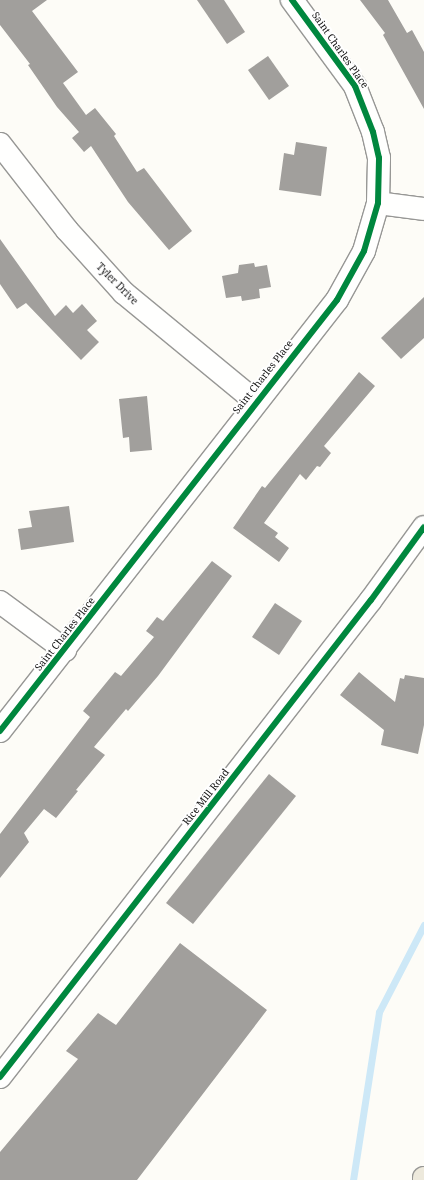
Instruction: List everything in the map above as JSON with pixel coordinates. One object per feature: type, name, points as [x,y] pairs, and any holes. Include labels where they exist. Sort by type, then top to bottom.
[{"type":"street","name":"Saint Charles Place","points":[[0,732],[348,283],[371,233],[378,203],[379,158],[366,108],[355,86],[292,0]]},
{"type":"street","name":"Tyler Drive","points":[[0,144],[67,230],[124,293],[256,402]]},
{"type":"street","points":[[378,203],[424,209]]},
{"type":"street","name":"Rice Mill Road","points":[[0,1077],[264,738],[424,527]]},
{"type":"street","points":[[0,602],[65,650]]},
{"type":"building","points":[[0,0],[47,0],[32,11],[78,72],[63,83],[86,115],[95,108],[116,134],[114,136],[137,172],[144,168],[192,231],[169,250],[128,202],[91,146],[84,152],[72,138],[79,132],[57,107],[28,65],[30,64],[0,25]]},
{"type":"building","points":[[197,0],[224,0],[245,32],[227,44]]},
{"type":"building","points":[[360,0],[388,0],[407,33],[412,30],[424,52],[424,109],[383,35],[385,33]]},
{"type":"building","points":[[268,56],[289,86],[269,100],[248,70]]},
{"type":"building","points":[[296,142],[327,147],[321,196],[279,190],[284,153],[294,155]]},
{"type":"building","points":[[0,239],[55,316],[66,305],[73,313],[82,304],[97,321],[87,330],[99,342],[81,360],[26,303],[17,309],[0,284]]},
{"type":"building","points":[[254,263],[255,267],[267,265],[271,287],[259,289],[260,298],[242,301],[241,296],[226,298],[222,276],[238,273],[239,265]]},
{"type":"building","points":[[424,297],[424,338],[401,359],[381,338]]},
{"type":"building","points":[[359,372],[375,386],[324,446],[331,453],[320,467],[317,466],[306,480],[300,474],[264,523],[278,533],[275,537],[289,548],[279,562],[233,528],[262,486],[265,488]]},
{"type":"building","points":[[147,396],[152,450],[130,452],[129,437],[123,438],[119,399]]},
{"type":"building","points":[[69,506],[74,542],[21,550],[18,529],[32,527],[29,511]]},
{"type":"building","points":[[212,561],[232,576],[158,676],[128,711],[126,709],[94,747],[105,755],[76,790],[78,791],[56,818],[44,809],[24,833],[29,842],[0,878],[0,834],[90,717],[83,711],[115,672],[121,676],[154,637],[146,631],[157,617],[163,621]]},
{"type":"building","points":[[275,603],[302,621],[279,655],[252,637]]},
{"type":"building","points":[[359,672],[395,702],[400,678],[404,679],[405,675],[424,678],[424,725],[418,754],[381,745],[384,730],[340,695]]},
{"type":"building","points":[[269,774],[296,796],[193,924],[166,903]]},
{"type":"building","points":[[180,943],[267,1010],[137,1180],[0,1180],[0,1152],[78,1059],[66,1051],[98,1013],[116,1025]]},
{"type":"waterway","points":[[353,1180],[379,1012],[424,925]]},
{"type":"cycle path","points":[[0,731],[337,300],[364,251],[378,203],[379,158],[373,132],[355,86],[292,0]]},
{"type":"cycle path","points":[[0,1077],[371,600],[424,527]]}]
